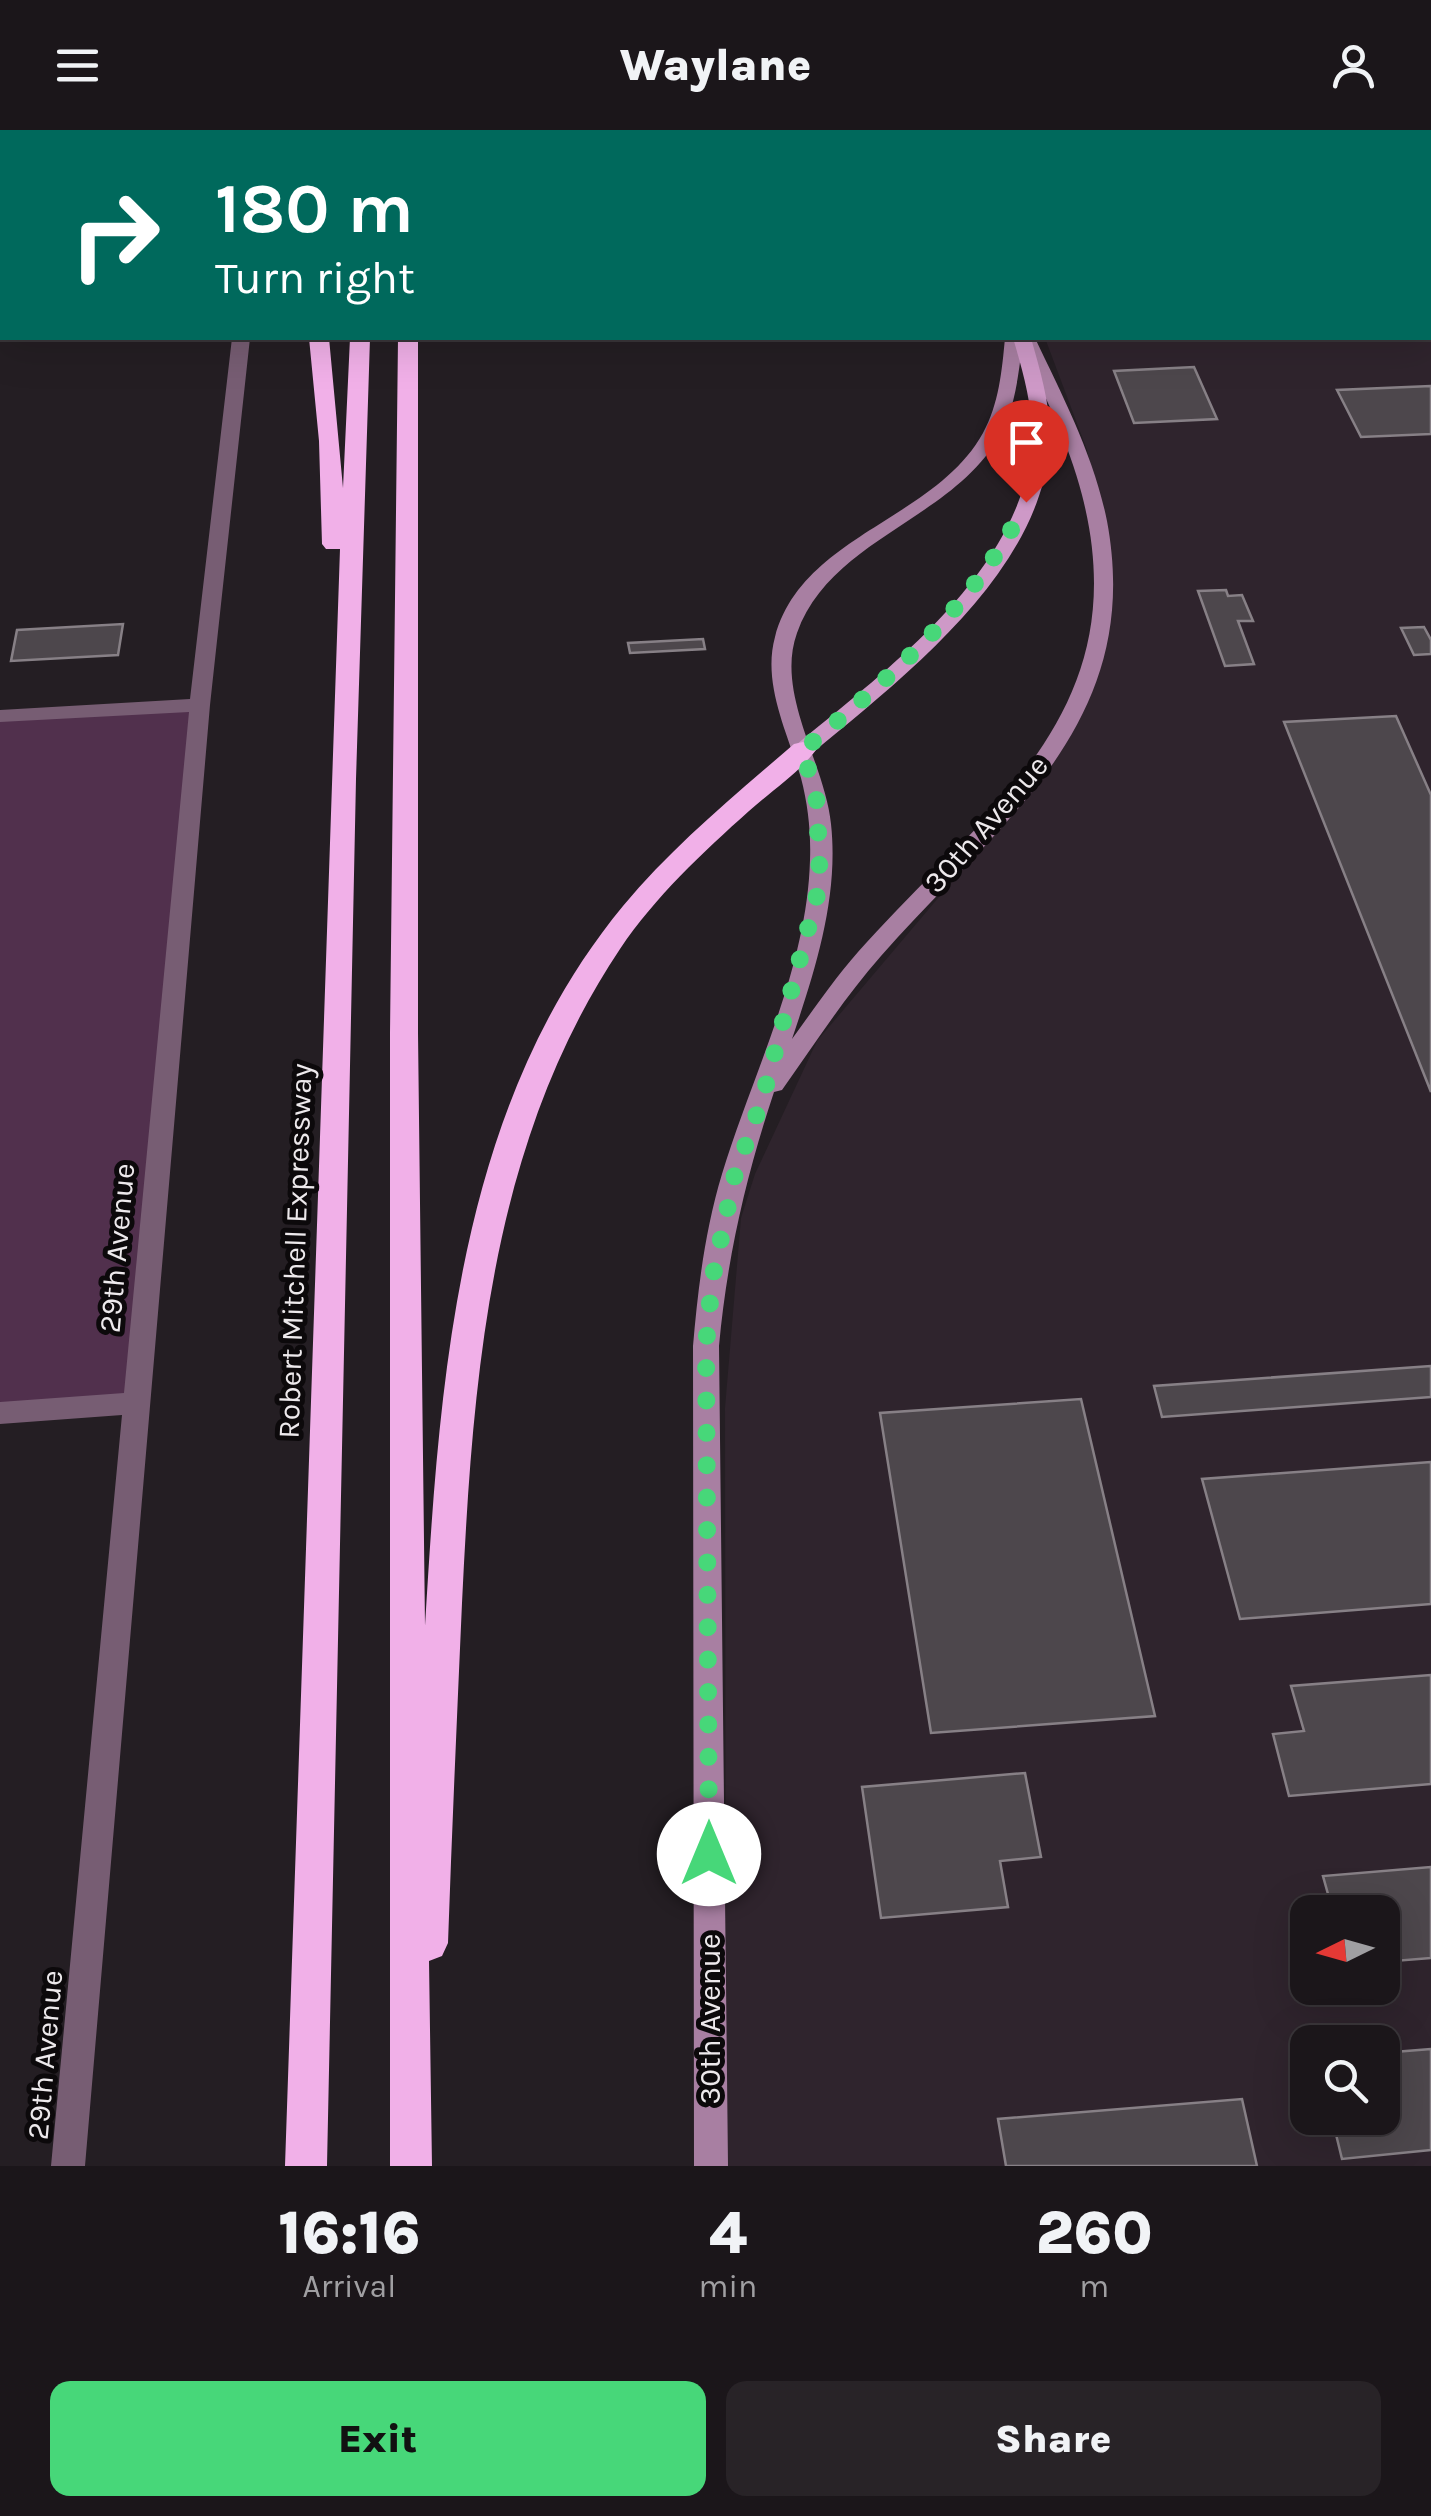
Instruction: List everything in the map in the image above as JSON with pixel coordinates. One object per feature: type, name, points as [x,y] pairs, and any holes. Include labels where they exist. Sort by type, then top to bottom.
[{"type":"highway","points":[[319,340],[330,441],[343,778]]},
{"type":"highway","name":"Robert Mitchell Expressway","points":[[306,2166],[343,778],[360,340]]},
{"type":"highway","points":[[408,340],[404,1053],[414,2166]]},
{"type":"highway","points":[[414,2166],[460,1364],[485,1222],[514,1129],[557,1032],[610,942],[674,862],[803,750]]},
{"type":"main road","name":"30th Avenue","points":[[712,2166],[706,1346],[720,1234],[735,1174],[762,1100],[820,884],[817,802],[782,668],[784,637],[798,608],[820,579],[942,488],[985,445],[1010,385],[1014,340]]},
{"type":"main road","points":[[803,750],[926,642],[970,593],[1005,545],[1026,502],[1038,464],[1036,386],[1024,340]]},
{"type":"main road","name":"30th Avenue","points":[[762,1100],[870,954],[1012,801],[1054,745],[1096,656],[1101,549],[1091,494],[1066,422],[1025,340]]},
{"type":"street","name":"29th Avenue","points":[[68,2166],[200,705],[241,340]]},
{"type":"street","points":[[0,716],[200,705]]},
{"type":"street","points":[[0,1413],[136,1403]]},
{"type":"shaded area","points":[[1046,340],[1431,340],[1431,2166],[726,2166],[725,1408],[741,1218],[755,1174],[817,1041],[1028,792],[1094,676],[1094,484],[1087,450]]},
{"type":"shaded area","points":[[200,705],[136,1403],[0,1413],[0,721]]},
{"type":"building","points":[[1194,367],[1217,419],[1134,423],[1114,371]]},
{"type":"building","points":[[1431,386],[1431,434],[1361,437],[1337,390]]},
{"type":"building","points":[[1226,590],[1228,596],[1242,595],[1253,621],[1238,621],[1254,664],[1225,666],[1198,591]]},
{"type":"building","points":[[123,624],[118,655],[11,661],[17,630]]},
{"type":"building","points":[[1424,627],[1431,640],[1431,654],[1414,655],[1401,628]]},
{"type":"building","points":[[703,639],[705,649],[630,653],[628,643]]},
{"type":"building","points":[[1396,716],[1431,795],[1431,1092],[1284,722]]},
{"type":"building","points":[[1431,1366],[1431,1397],[1162,1417],[1154,1386]]},
{"type":"building","points":[[1081,1399],[1155,1716],[931,1733],[880,1413]]},
{"type":"building","points":[[1431,1462],[1431,1604],[1240,1619],[1202,1479]]},
{"type":"building","points":[[1431,1675],[1431,1784],[1289,1796],[1273,1734],[1304,1731],[1291,1686]]},
{"type":"building","points":[[1025,1773],[1041,1857],[1000,1861],[1008,1907],[881,1918],[862,1787]]},
{"type":"building","points":[[1431,1867],[1431,1958],[1400,1961],[1400,1895],[1328,1895],[1323,1876]]},
{"type":"building","points":[[1431,2049],[1431,2150],[1342,2159],[1336,2135],[1400,2135],[1400,2052]]},
{"type":"building","points":[[1242,2099],[1257,2166],[1006,2166],[998,2119]]},
{"type":"route","points":[[709,1854],[706,1346],[720,1234],[735,1174],[762,1100],[820,884],[817,802],[803,750],[926,642],[970,593],[1005,545],[1026,502]]}]
